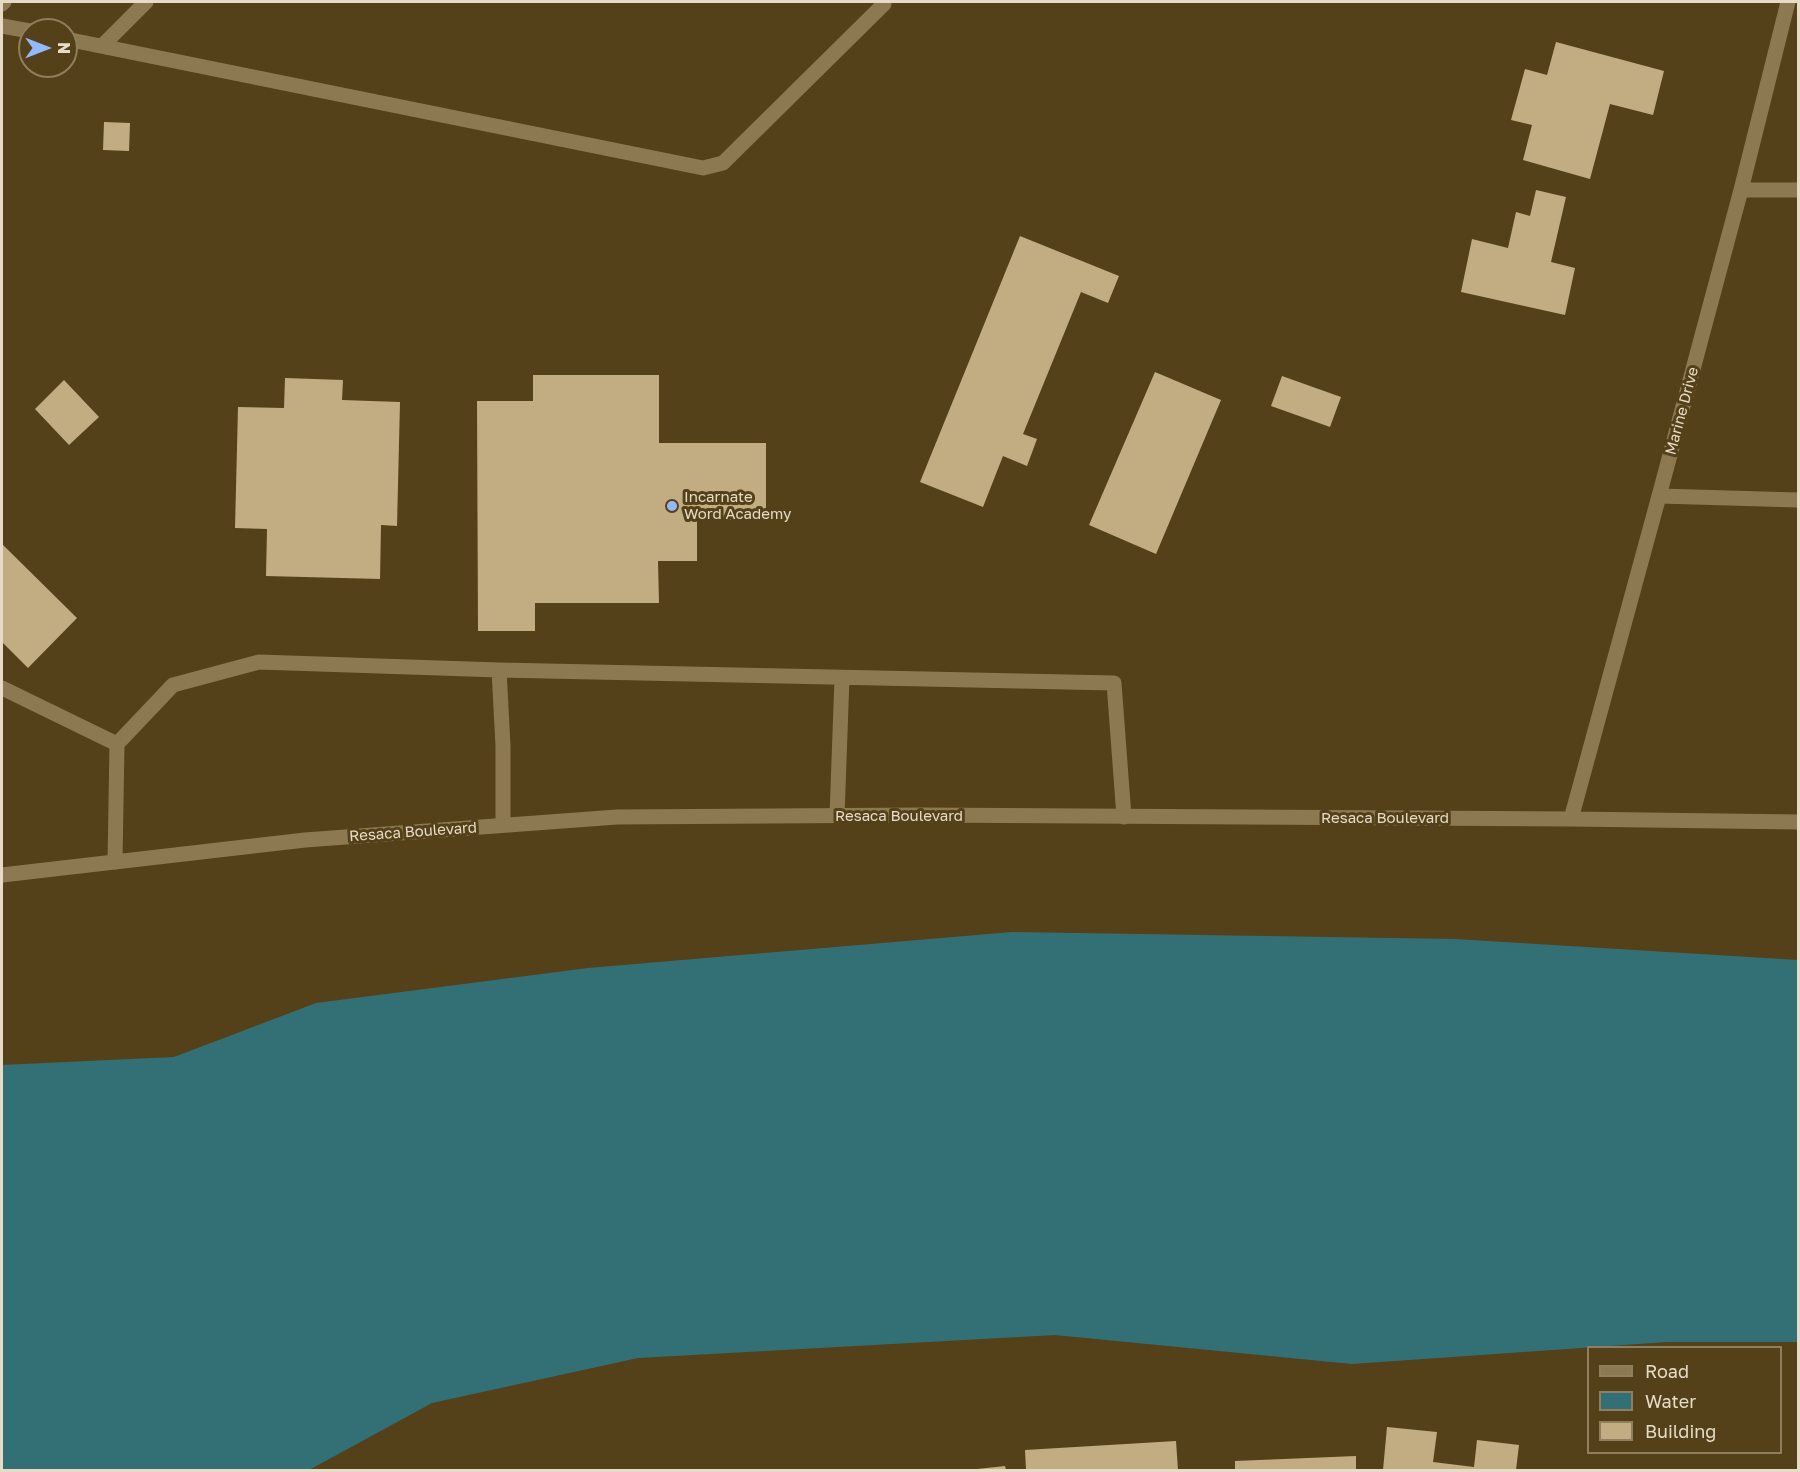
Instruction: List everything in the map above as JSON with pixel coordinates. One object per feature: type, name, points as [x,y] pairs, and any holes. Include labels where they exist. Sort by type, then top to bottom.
[{"type":"street","points":[[102,46],[146,2]]},
{"type":"street","points":[[78,41],[703,168],[723,163],[884,4],[882,2]]},
{"type":"street","name":"Marine Drive","points":[[1571,819],[1659,496],[1788,2]]},
{"type":"street","points":[[2,26],[18,29]]},
{"type":"street","points":[[1740,190],[1798,190]]},
{"type":"street","points":[[1659,496],[1798,500]]},
{"type":"street","points":[[115,862],[117,744],[173,685],[259,662],[499,670],[1114,682],[1124,817]]},
{"type":"street","points":[[499,670],[503,746],[503,825]]},
{"type":"street","points":[[837,816],[842,678]]},
{"type":"street","points":[[2,688],[117,744]]},
{"type":"street","name":"Resaca Boulevard","points":[[2,875],[305,840],[617,817],[1124,817],[1798,822]]},
{"type":"water","points":[[1012,932],[1455,939],[1798,960],[1798,1342],[1667,1342],[1352,1364],[1055,1335],[638,1358],[432,1403],[309,1470],[2,1470],[2,1065],[174,1057],[316,1003],[588,968]]},
{"type":"building","points":[[1556,42],[1664,71],[1653,115],[1610,104],[1590,179],[1523,160],[1532,125],[1511,120],[1525,69],[1547,75]]},
{"type":"building","points":[[104,122],[130,123],[129,151],[103,150]]},
{"type":"building","points":[[1536,190],[1566,197],[1551,262],[1575,268],[1565,315],[1461,292],[1472,239],[1508,248],[1516,212],[1530,216]]},
{"type":"building","points":[[1020,236],[1119,276],[1108,303],[1081,292],[1023,434],[1037,439],[1027,466],[1003,456],[983,507],[920,482]]},
{"type":"building","points":[[1155,372],[1221,400],[1156,554],[1089,525]]},
{"type":"building","points":[[533,375],[659,375],[659,443],[766,443],[766,520],[697,520],[697,561],[658,561],[659,603],[535,603],[535,631],[478,631],[477,401],[533,401]]},
{"type":"building","points":[[1282,376],[1341,397],[1330,427],[1271,406]]},
{"type":"building","points":[[285,378],[343,380],[342,400],[400,402],[397,526],[381,525],[380,579],[266,576],[267,529],[235,528],[238,407],[284,408]]},
{"type":"building","points":[[64,380],[99,417],[69,445],[35,409]]},
{"type":"building","points":[[2,544],[77,618],[28,668],[2,642]]},
{"type":"building","points":[[1387,1427],[1437,1432],[1433,1462],[1474,1467],[1477,1440],[1519,1445],[1516,1470],[1383,1470]]},
{"type":"building","points":[[1176,1441],[1178,1470],[1026,1470],[1025,1450]]},
{"type":"building","points":[[1356,1456],[1356,1470],[1235,1470],[1235,1461]]},
{"type":"building","points":[[1005,1466],[1006,1470],[977,1470],[977,1469]]},
{"type":"place","name":"Incarnate Word Academy","points":[[672,506]]}]
